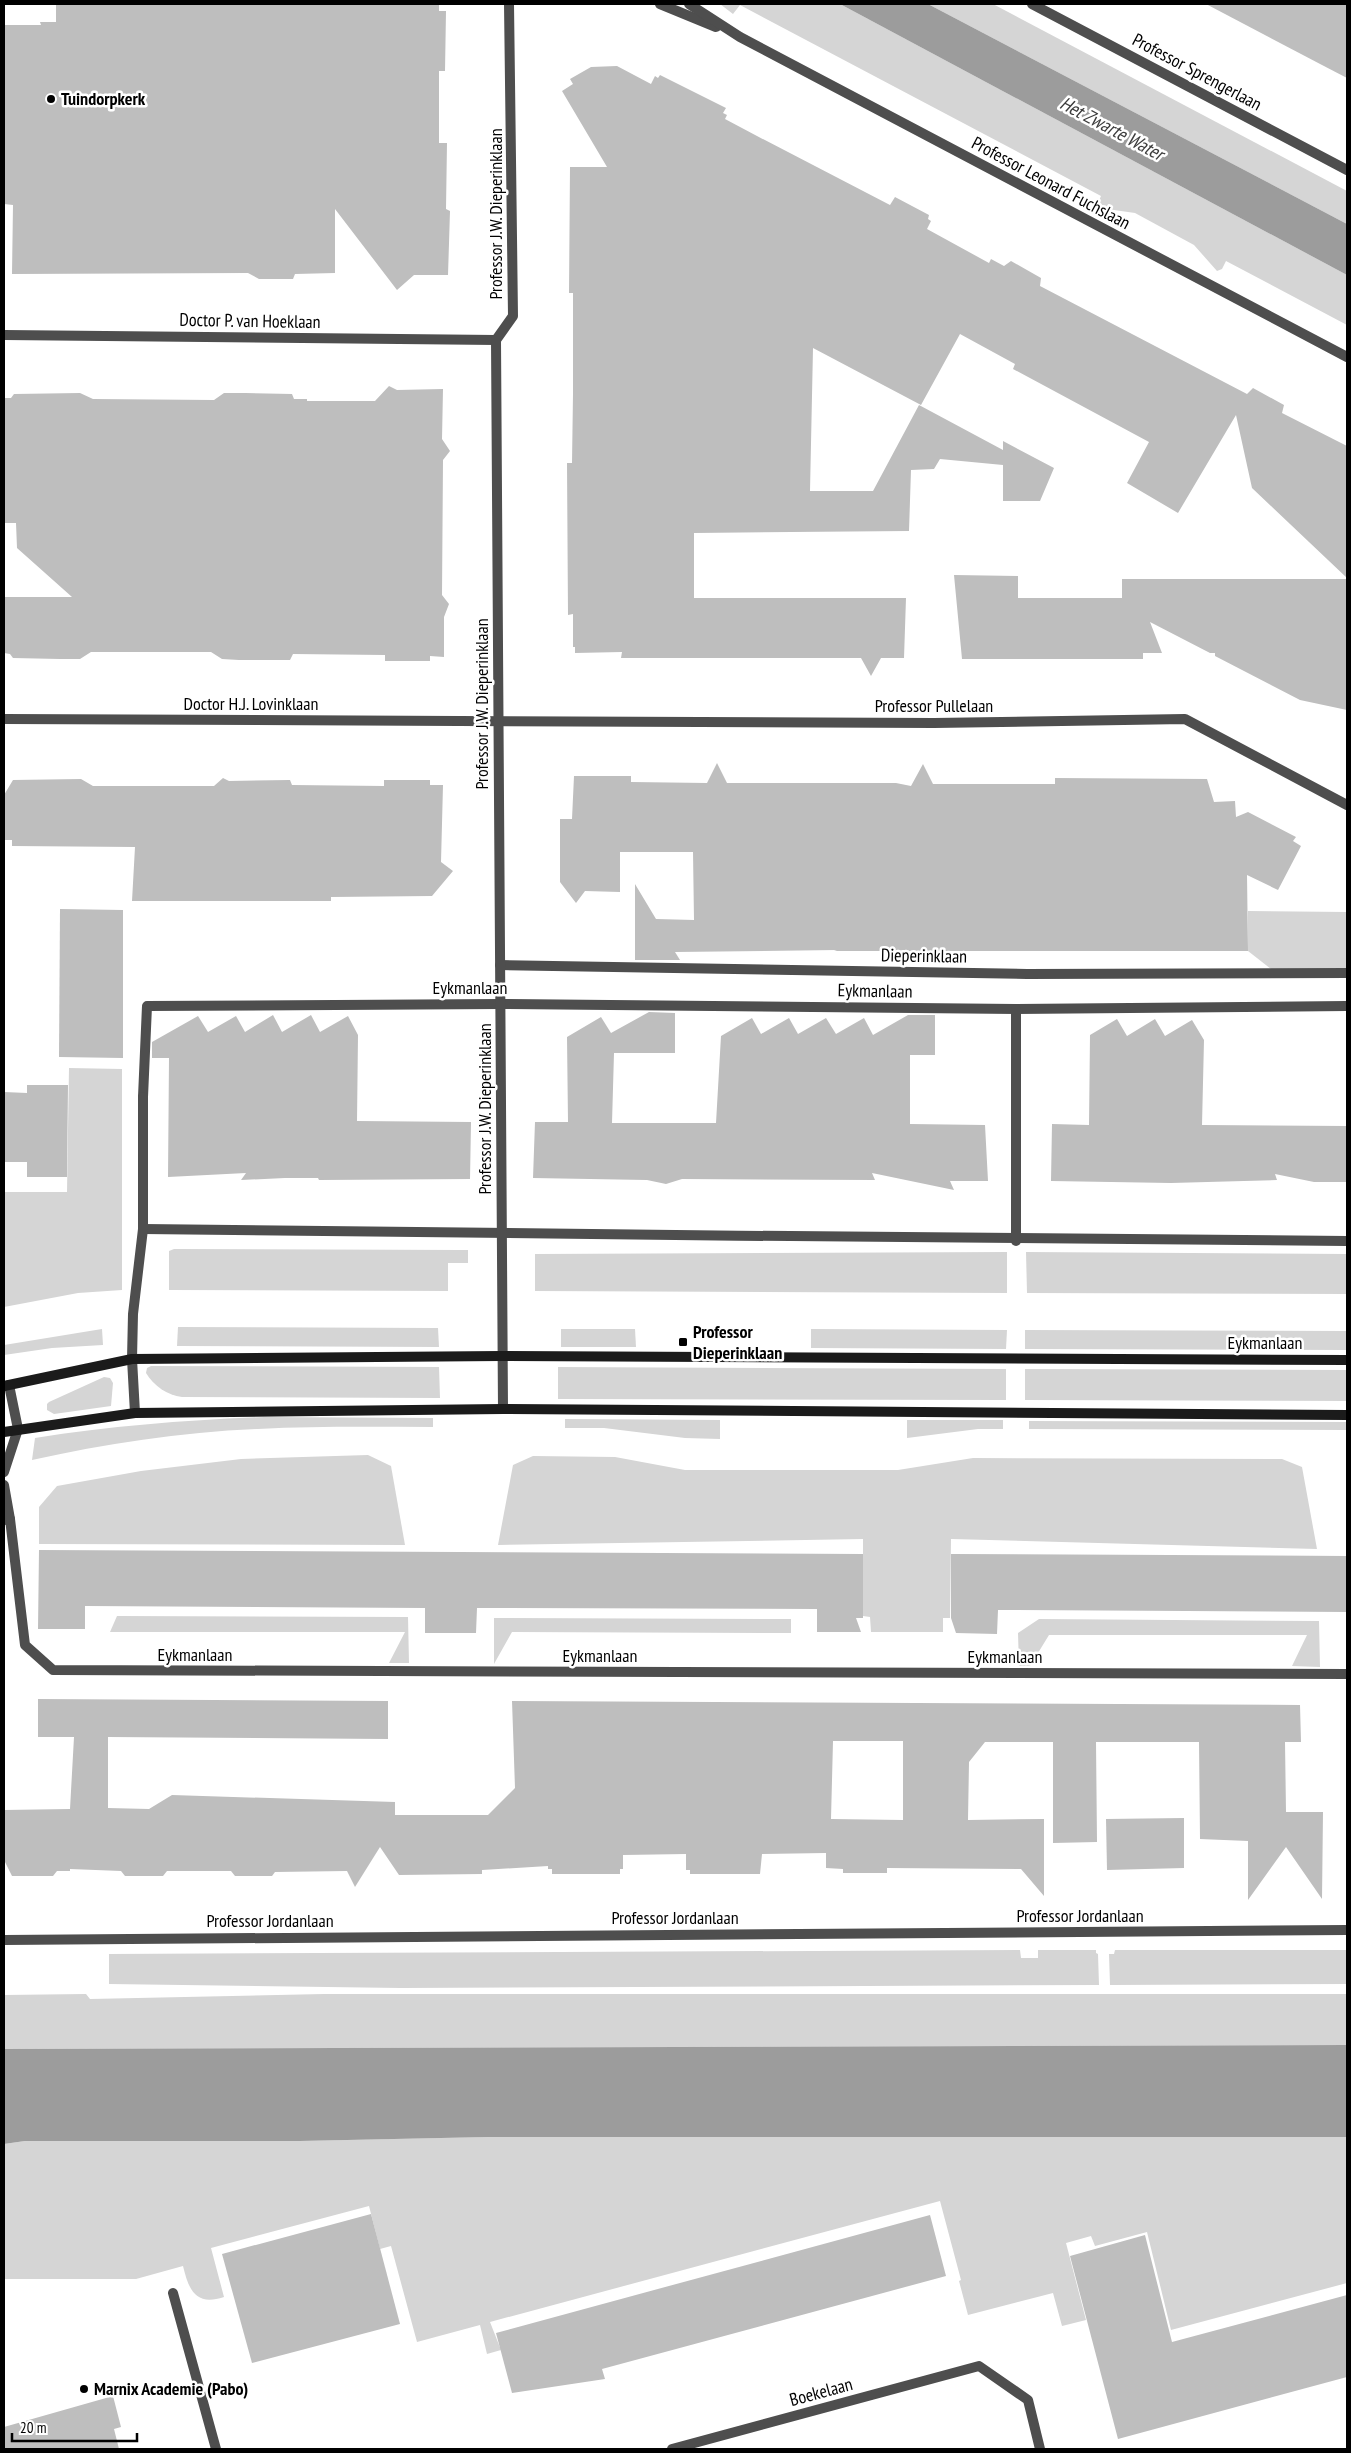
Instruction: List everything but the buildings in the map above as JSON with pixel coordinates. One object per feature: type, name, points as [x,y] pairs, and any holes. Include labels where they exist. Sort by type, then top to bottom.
[{"type":"main road","name":"Eykmanlaan","points":[[6,1385],[132,1359],[501,1356],[1347,1360]]},
{"type":"main road","points":[[4,1432],[135,1413],[503,1410],[1347,1415]]},
{"type":"street","name":"Professor J.W. Dieperinklaan","points":[[503,1410],[501,1356],[502,1232],[496,340],[513,316],[509,4]]},
{"type":"street","name":"Professor Leonard Fuchslaan","points":[[660,4],[740,37]]},
{"type":"street","name":"Professor Leonard Fuchslaan","points":[[689,4],[740,37],[1347,357]]},
{"type":"street","name":"Professor Sprengerlaan","points":[[1032,4],[1347,170]]},
{"type":"street","name":"Doctor P. van Hoeklaan","points":[[4,335],[496,340]]},
{"type":"street","name":"Doctor H.J. Lovinklaan","points":[[4,719],[499,722]]},
{"type":"street","name":"Professor Pullelaan","points":[[499,722],[934,723],[1185,719],[1347,805]]},
{"type":"street","name":"Dieperinklaan","points":[[500,965],[1027,974],[1347,973]]},
{"type":"street","name":"Eykmanlaan","points":[[135,1413],[132,1359],[133,1314],[143,1229],[143,1097],[147,1006],[500,1004],[1016,1009],[1347,1006]]},
{"type":"street","points":[[1016,1009],[1016,1240]]},
{"type":"street","points":[[143,1229],[502,1232],[1016,1240],[1347,1241]]},
{"type":"street","name":"Eykmanlaan","points":[[4,1472],[18,1430],[6,1385]]},
{"type":"street","name":"Eykmanlaan","points":[[4,1485],[7,1520],[25,1645],[53,1670],[1347,1674]]},
{"type":"street","name":"Professor Jordanlaan","points":[[4,1940],[1347,1930]]},
{"type":"street","points":[[173,2293],[216,2449]]},
{"type":"street","name":"Boekelaan","points":[[672,2449],[979,2366],[1028,2400],[1040,2449]]},
{"type":"shaded area","points":[[720,4],[840,4],[1347,275],[1347,325],[1226,261],[1222,269],[1217,271],[1194,245],[1135,213],[1100,208],[1097,205],[1101,196],[740,5],[733,14]]},
{"type":"shaded area","points":[[928,4],[993,4],[1347,191],[1347,224]]},
{"type":"shaded area","points":[[1248,911],[1347,912],[1347,970],[1271,969],[1248,951]]},
{"type":"shaded area","points":[[69,1068],[122,1069],[122,1290],[78,1293],[4,1307],[4,1192],[67,1192]]},
{"type":"shaded area","points":[[174,1249],[468,1250],[468,1263],[448,1263],[448,1291],[169,1290],[169,1251]]},
{"type":"shaded area","points":[[1007,1252],[1007,1293],[535,1291],[535,1254]]},
{"type":"shaded area","points":[[1026,1252],[1347,1254],[1347,1294],[1027,1293]]},
{"type":"shaded area","points":[[178,1327],[438,1328],[439,1347],[177,1346]]},
{"type":"shaded area","points":[[102,1329],[103,1345],[52,1348],[4,1355],[4,1345]]},
{"type":"shaded area","points":[[561,1329],[635,1329],[636,1347],[561,1347]]},
{"type":"shaded area","points":[[811,1329],[1007,1330],[1006,1349],[811,1348]]},
{"type":"shaded area","points":[[1025,1330],[1347,1331],[1347,1350],[1025,1349]]},
{"type":"shaded area","points":[[151,1366],[439,1367],[440,1398],[182,1397],[166,1392],[153,1382],[146,1373],[147,1368]]},
{"type":"shaded area","points":[[558,1367],[1006,1369],[1006,1400],[558,1399]]},
{"type":"shaded area","points":[[1025,1369],[1347,1370],[1347,1401],[1025,1400]]},
{"type":"shaded area","points":[[104,1377],[110,1378],[113,1383],[111,1406],[54,1414],[47,1410],[49,1402]]},
{"type":"shaded area","points":[[264,1417],[433,1418],[433,1427],[302,1427],[201,1433],[116,1444],[32,1460],[35,1438],[149,1424]]},
{"type":"shaded area","points":[[565,1419],[720,1420],[720,1439],[685,1438],[604,1428],[565,1428]]},
{"type":"shaded area","points":[[907,1420],[1003,1420],[1003,1429],[978,1429],[907,1438]]},
{"type":"shaded area","points":[[1029,1421],[1347,1422],[1347,1430],[1029,1429]]},
{"type":"shaded area","points":[[368,1455],[391,1466],[405,1545],[39,1544],[39,1507],[57,1486],[141,1471],[241,1459]]},
{"type":"shaded area","points":[[533,1456],[615,1457],[685,1470],[898,1470],[973,1458],[1282,1459],[1302,1467],[1317,1549],[951,1539],[950,1618],[943,1618],[943,1632],[871,1632],[870,1617],[863,1616],[863,1539],[498,1545],[513,1465]]},
{"type":"shaded area","points":[[117,1616],[408,1617],[409,1663],[389,1663],[405,1632],[110,1632]]},
{"type":"shaded area","points":[[494,1618],[791,1619],[791,1633],[512,1632],[494,1664]]},
{"type":"shaded area","points":[[1039,1619],[1319,1621],[1320,1667],[1292,1666],[1307,1635],[1049,1635],[1030,1666],[1019,1666],[1018,1633]]},
{"type":"shaded area","points":[[1020,1950],[1021,1958],[1038,1958],[1038,1950],[1096,1950],[1098,1954],[1099,1985],[401,1988],[109,1984],[109,1954]]},
{"type":"shaded area","points":[[1115,1950],[1347,1950],[1347,1984],[1110,1985],[1109,1954],[1114,1954]]},
{"type":"shaded area","points":[[86,1994],[90,1999],[324,1994],[1347,1994],[1347,2045],[4,2049],[4,1995]]},
{"type":"shaded area","points":[[488,2137],[1347,2137],[1347,2283],[1171,2330],[1147,2232],[1095,2246],[1091,2236],[1066,2243],[1086,2320],[1062,2326],[1053,2293],[968,2315],[959,2281],[961,2280],[940,2201],[490,2322],[501,2350],[487,2354],[480,2325],[417,2342],[391,2246],[380,2249],[369,2206],[211,2248],[224,2297],[214,2299],[200,2298],[195,2294],[188,2283],[183,2266],[136,2279],[4,2279],[4,2144],[25,2141],[300,2141]]},
{"type":"water","name":"Het Zwarte Water","points":[[840,4],[928,4],[1347,224],[1347,275]]},
{"type":"water","points":[[1347,2045],[1347,2137],[488,2137],[300,2141],[25,2141],[4,2144],[4,2049]]},
{"type":"place","name":"Tuindorpkerk","points":[[51,99]]},
{"type":"place","name":"Professor Dieperinklaan","points":[[683,1342]]},
{"type":"place","name":"Marnix Academie (Pabo)","points":[[84,2389]]}]
